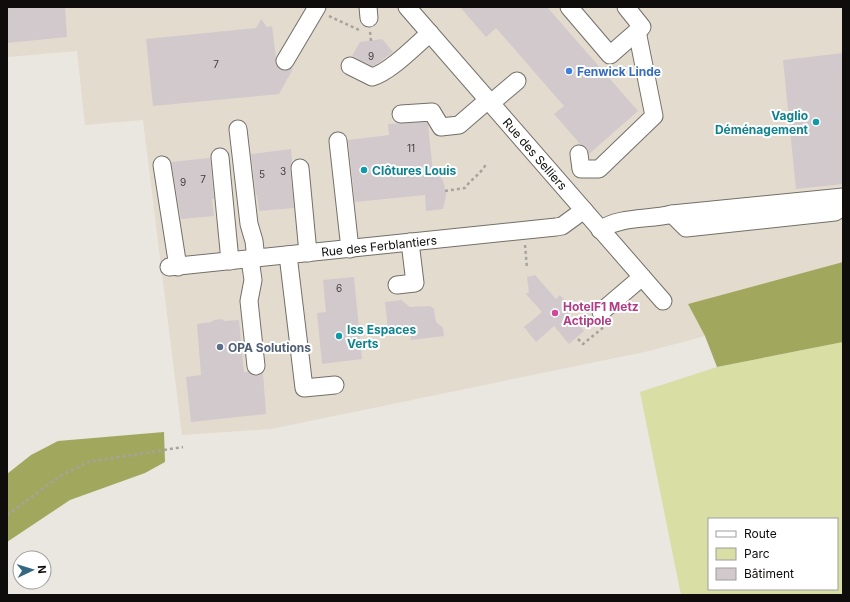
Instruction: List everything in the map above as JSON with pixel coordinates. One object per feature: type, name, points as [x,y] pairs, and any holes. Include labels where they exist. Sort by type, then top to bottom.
[{"type":"street","name":"Rue des Selliers","points":[[407,7],[663,301]]},
{"type":"street","points":[[569,7],[610,56],[642,26],[626,7]]},
{"type":"street","points":[[285,61],[317,8]]},
{"type":"street","points":[[579,154],[581,169],[599,169],[654,116],[637,31]]},
{"type":"street","points":[[350,66],[372,76],[379,74],[409,52],[430,33]]},
{"type":"street","points":[[400,114],[432,112],[441,127],[459,125],[517,81]]},
{"type":"street","points":[[238,129],[249,224],[254,241],[253,280],[249,301],[256,366]]},
{"type":"street","points":[[338,141],[350,249]]},
{"type":"street","points":[[220,157],[230,261]]},
{"type":"street","name":"Rue des Ferblantiers","points":[[162,165],[173,267],[562,226],[584,210]]},
{"type":"street","points":[[300,168],[308,253]]},
{"type":"street","points":[[600,230],[608,224],[659,218],[672,214],[843,197]]},
{"type":"street","points":[[672,214],[686,228],[835,212],[843,207]]},
{"type":"street","points":[[397,285],[415,283],[410,242]]},
{"type":"street","points":[[288,255],[304,388],[335,385]]},
{"type":"street","points":[[605,317],[642,278]]},
{"type":"path","points":[[317,8],[370,35]]},
{"type":"path","points":[[445,191],[465,188],[483,170],[486,164]]},
{"type":"path","points":[[523,230],[527,268]]},
{"type":"path","points":[[578,339],[583,344],[605,317]]},
{"type":"path","points":[[7,515],[60,476],[88,462],[182,447]]},
{"type":"shaded area","points":[[7,7],[843,7],[843,262],[688,304],[705,336],[649,351],[271,429],[182,435],[143,120],[85,125],[77,51],[7,57]]},
{"type":"green space","points":[[843,262],[843,342],[717,367],[705,336],[688,304]]},
{"type":"green space","points":[[843,342],[843,595],[681,595],[640,392],[717,367]]},
{"type":"green space","points":[[164,432],[165,462],[145,473],[70,500],[7,542],[7,474],[31,455],[58,441]]},
{"type":"building","points":[[7,7],[65,7],[67,37],[7,43]]},
{"type":"building","name":"Fenwick Linde","points":[[460,7],[547,7],[638,111],[589,154],[587,148],[580,144],[554,114],[564,106],[496,28],[486,37]]},
{"type":"building","points":[[261,19],[267,27],[272,26],[277,66],[280,70],[284,71],[293,69],[279,94],[153,106],[146,39],[256,28]]},
{"type":"building","points":[[382,39],[393,52],[375,65],[372,66],[352,56],[360,42]]},
{"type":"building","name":"Vaglio Déménagement","points":[[843,53],[843,184],[796,189],[783,60]]},
{"type":"building","points":[[427,122],[433,172],[438,172],[445,188],[446,196],[443,209],[426,211],[425,195],[355,202],[348,140],[389,135],[388,124]]},
{"type":"building","points":[[291,149],[292,162],[290,169],[294,208],[259,211],[251,154]]},
{"type":"building","points":[[210,158],[214,216],[181,219],[171,162]]},
{"type":"building","name":"HotelF1 Metz Actipole","points":[[535,275],[556,299],[560,295],[573,311],[569,314],[584,331],[569,344],[554,326],[536,342],[524,327],[542,312],[526,294],[529,292],[527,277]]},
{"type":"building","name":"Iss Espaces Verts","points":[[354,277],[362,359],[322,364],[317,313],[326,312],[323,280]]},
{"type":"building","points":[[401,300],[410,307],[430,306],[434,309],[436,322],[443,328],[444,336],[411,340],[410,332],[403,332],[400,329],[388,330],[385,302]]},
{"type":"building","name":"OPA Solutions","points":[[222,319],[224,321],[239,320],[244,372],[257,376],[263,373],[266,414],[191,422],[186,377],[201,375],[197,324]]},
{"type":"place","name":"Fenwick Linde","points":[[569,71]]},
{"type":"place","name":"Vaglio Déménagement","points":[[816,122]]},
{"type":"place","name":"Clôtures Louis","points":[[364,170]]},
{"type":"place","name":"HotelF1 Metz Actipole","points":[[555,313]]},
{"type":"place","name":"Iss Espaces Verts","points":[[339,336]]},
{"type":"place","name":"OPA Solutions","points":[[220,347]]}]
